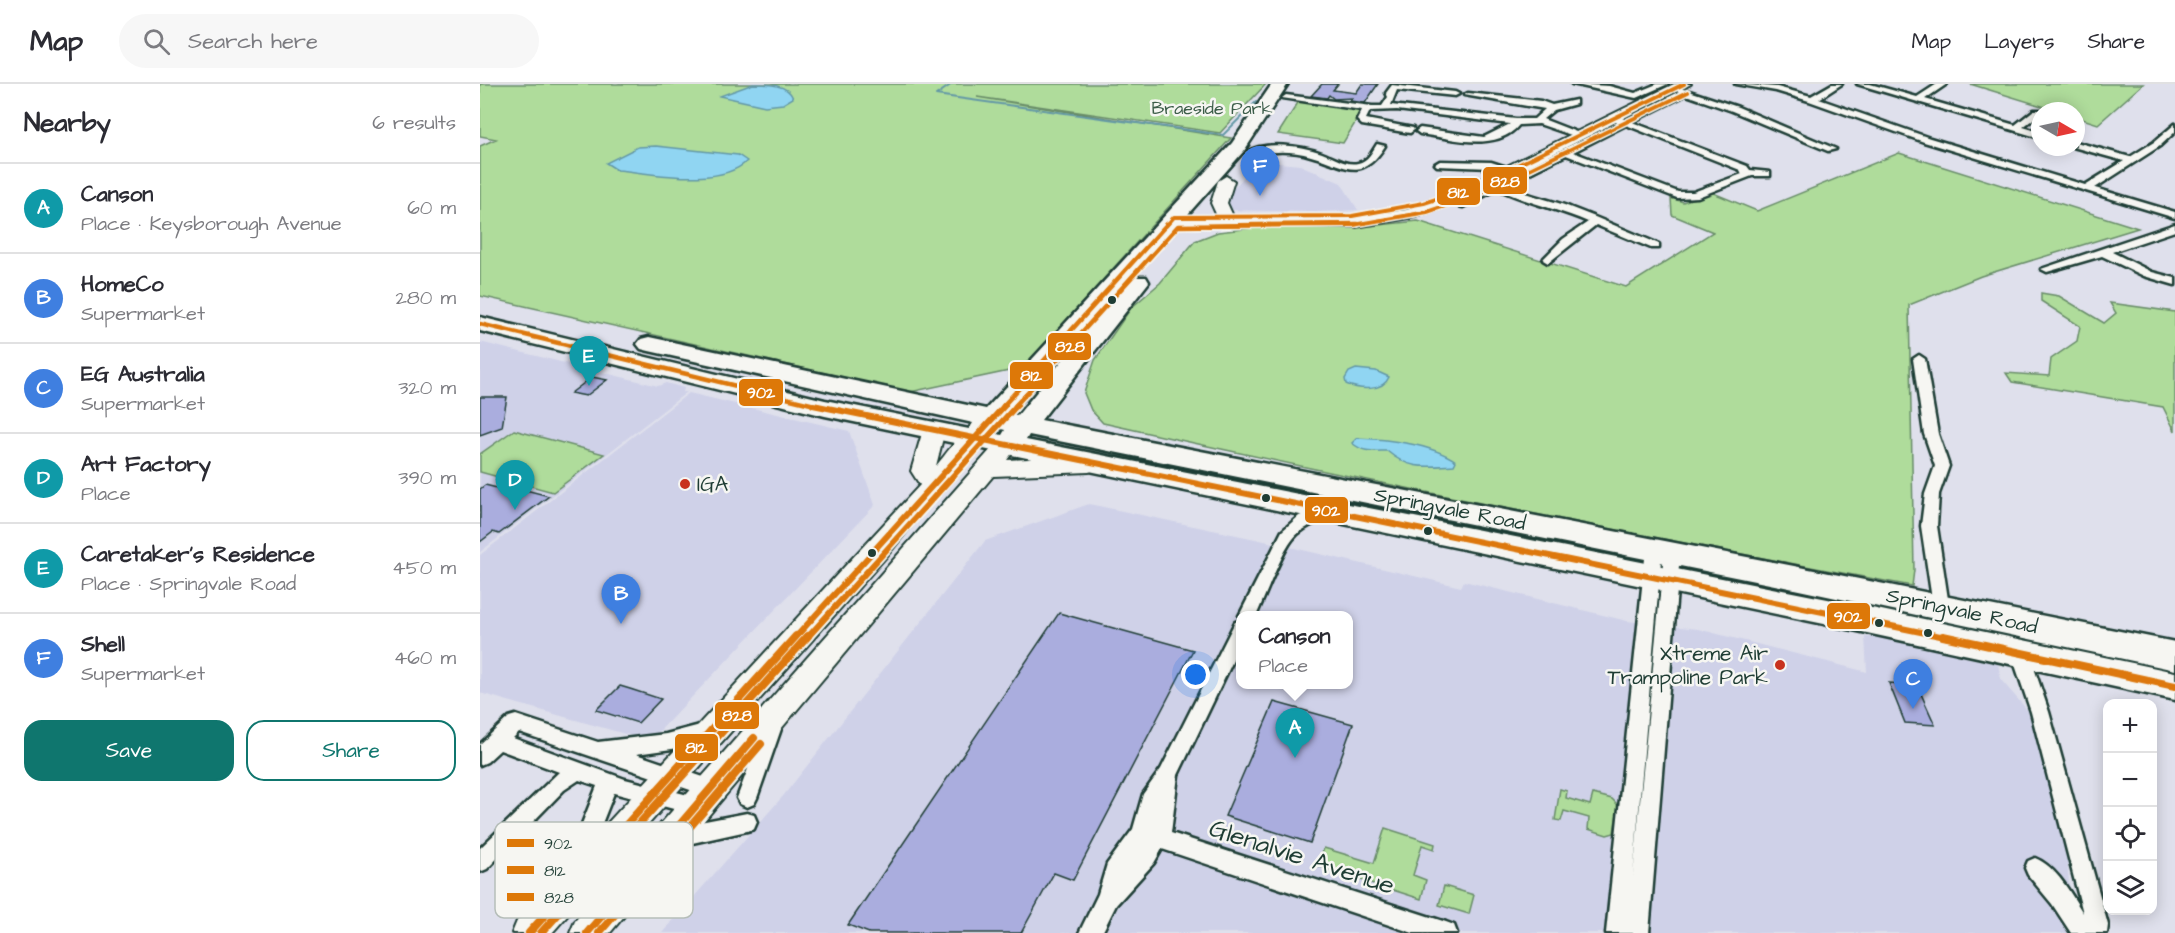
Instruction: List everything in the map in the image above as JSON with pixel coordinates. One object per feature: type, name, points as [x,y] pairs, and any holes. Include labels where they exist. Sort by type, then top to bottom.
[{"type":"highway","points":[[973,438],[1182,221],[1226,181],[1263,137],[1287,89]]},
{"type":"highway","points":[[1016,434],[1126,295],[1241,143],[1287,89]]},
{"type":"highway","name":"Springvale Road","points":[[480,306],[918,404],[991,418],[1016,434],[1097,463],[1281,501],[1662,565],[1941,606],[2175,656]]},
{"type":"highway","name":"Springvale Road","points":[[480,324],[825,408],[973,438],[1057,431],[1662,565],[1948,637],[2175,686]]},
{"type":"highway","points":[[1057,431],[1068,370]]},
{"type":"highway","points":[[918,404],[957,396],[1014,393]]},
{"type":"highway","points":[[1941,606],[1948,637]]},
{"type":"main road","points":[[1182,221],[1344,222],[1384,219],[1418,211],[1452,199],[1580,135],[1621,120],[1680,90]]},
{"type":"main road","points":[[1182,221],[1225,216],[1369,215],[1424,203],[1493,179]]},
{"type":"main road","points":[[1225,216],[1219,203],[1226,181]]},
{"type":"main road","points":[[932,485],[923,471],[934,430]]},
{"type":"main road","points":[[683,822],[1016,434]]},
{"type":"main road","points":[[629,822],[716,728],[973,438]]},
{"type":"main road","points":[[987,469],[1097,463]]},
{"type":"main road","points":[[529,933],[543,918]]},
{"type":"main road","points":[[587,933],[600,918]]},
{"type":"street","points":[[1576,84],[1640,96],[1680,90],[1736,109],[1831,148]]},
{"type":"street","points":[[1739,84],[1777,89],[1812,99],[1927,140],[2175,215]]},
{"type":"street","points":[[1812,99],[1838,84]]},
{"type":"street","points":[[1861,84],[2031,132]]},
{"type":"street","points":[[1918,100],[1943,84]]},
{"type":"street","points":[[1385,108],[1395,87],[1455,94]]},
{"type":"street","points":[[1287,89],[1368,109],[1385,108],[1516,122],[1537,120],[1580,135]]},
{"type":"street","points":[[1468,95],[1541,104],[1551,108]]},
{"type":"street","points":[[1537,120],[1551,108],[1573,102]]},
{"type":"street","points":[[1368,109],[1361,120],[1365,123],[1485,140],[1512,127],[1516,122]]},
{"type":"street","points":[[2017,128],[2031,117]]},
{"type":"street","points":[[1459,205],[1493,179],[1566,152],[1621,120],[1744,168],[1748,173]]},
{"type":"street","points":[[2086,188],[2157,144],[2175,127]]},
{"type":"street","points":[[1263,137],[1267,145],[1313,153],[1354,166],[1369,162],[1380,146]]},
{"type":"street","points":[[2085,147],[2131,160]]},
{"type":"street","points":[[1250,153],[1280,149]]},
{"type":"street","points":[[1566,152],[1682,196],[1694,195],[1746,176],[1748,173],[1767,174]]},
{"type":"street","points":[[1440,164],[1461,167],[1478,164],[1493,179],[1522,197],[1566,209],[1655,246]]},
{"type":"street","points":[[1548,260],[1568,241],[1596,221]]},
{"type":"street","points":[[2047,269],[2175,226]]},
{"type":"street","points":[[2103,252],[2148,274],[2175,282]]},
{"type":"street","points":[[1919,359],[1931,434],[1942,466],[1932,494],[1929,526],[1941,606]]},
{"type":"street","points":[[1281,501],[1288,516],[1287,535]]},
{"type":"street","points":[[1249,611],[1287,535],[1304,520],[1329,510]]},
{"type":"street","points":[[1617,933],[1662,565]]},
{"type":"street","points":[[1638,933],[1662,565]]},
{"type":"street","points":[[1090,933],[1108,897],[1146,856],[1150,836],[1163,821],[1168,775],[1236,637]]},
{"type":"street","points":[[2020,653],[2040,712],[2097,925],[2096,933]]},
{"type":"street","points":[[747,798],[779,709]]},
{"type":"street","points":[[480,756],[516,723],[592,750],[663,785],[704,797]]},
{"type":"street","points":[[592,750],[679,742],[716,728]]},
{"type":"street","points":[[497,740],[609,782],[663,785],[704,797]]},
{"type":"street","points":[[519,822],[557,784],[578,770]]},
{"type":"street","points":[[593,822],[609,782]]},
{"type":"street","points":[[693,833],[747,822]]},
{"type":"street","name":"Glenalvie Avenue","points":[[1150,836],[1446,933]]},
{"type":"street","points":[[480,862],[495,847]]},
{"type":"street","points":[[2035,868],[2060,896],[2083,933]]},
{"type":"shaded area","points":[[1258,161],[1300,165],[1341,183],[1358,210],[1315,212],[1228,210],[1225,202],[1228,195]]},
{"type":"shaded area","points":[[480,342],[658,386],[666,383],[684,388],[683,392],[687,392],[480,552]]},
{"type":"shaded area","points":[[689,393],[849,431],[875,505],[650,741],[480,693],[480,555]]},
{"type":"shaded area","points":[[1089,504],[1260,540],[1461,587],[1464,581],[1627,621],[1698,629],[1867,672],[1865,637],[1876,637],[1998,664],[2001,680],[2036,720],[2065,825],[2069,885],[2080,933],[662,933],[675,918],[693,918],[693,898],[784,795],[985,541]]},
{"type":"green space","name":"Braeside Park","points":[[480,84],[1266,84],[1220,133],[977,97],[1231,138],[1023,368],[910,392],[480,296],[480,146],[496,139],[480,136]]},
{"type":"green space","points":[[1970,84],[2143,84],[2098,124],[2085,120],[2085,102],[2031,103]]},
{"type":"green space","points":[[1299,101],[1363,110],[1343,143],[1278,134]]},
{"type":"green space","points":[[1899,153],[2138,228],[1981,276],[1909,305],[1914,570],[1912,586],[1507,508],[1103,423],[1091,410],[1084,393],[1095,360],[1131,308],[1160,283],[1195,241],[1218,232],[1253,228],[1359,227],[1418,221],[1626,287],[1713,232],[1672,215],[1671,198],[1683,202],[1711,192],[1757,211]]},
{"type":"green space","points":[[2041,293],[2059,296],[2104,323],[2116,313],[2110,303],[2175,312],[2175,431],[2163,407],[2012,382],[2006,373],[2049,376],[2051,359],[2077,341],[2080,326],[2041,301]]},
{"type":"green space","points":[[514,430],[604,454],[553,492],[480,472],[480,454]]},
{"type":"green space","points":[[1101,449],[1400,506],[1475,526],[1633,557],[1646,564],[1207,479]]},
{"type":"green space","points":[[1682,566],[1922,615],[1923,620],[1679,570]]},
{"type":"green space","points":[[1953,622],[2175,664],[2175,678],[1962,627]]},
{"type":"green space","points":[[1560,789],[1567,791],[1566,798],[1590,805],[1593,794],[1612,799],[1618,805],[1614,833],[1607,835],[1588,829],[1589,818],[1564,811],[1561,821],[1555,820]]},
{"type":"green space","points":[[1385,828],[1435,844],[1434,849],[1422,845],[1413,875],[1426,880],[1421,899],[1318,866],[1324,848],[1374,863]]},
{"type":"green space","points":[[1444,886],[1474,895],[1469,914],[1439,905]]},
{"type":"water","points":[[753,84],[782,87],[793,98],[783,104],[765,106],[720,96]]},
{"type":"water","points":[[656,146],[738,155],[747,161],[735,169],[703,177],[666,176],[617,170],[606,163],[638,147]]},
{"type":"water","points":[[1356,369],[1376,371],[1389,377],[1382,385],[1357,388],[1346,384],[1345,379],[1349,372]]},
{"type":"water","points":[[1357,438],[1395,441],[1422,447],[1456,461],[1454,465],[1418,466],[1403,461],[1387,451],[1369,451],[1361,448],[1352,443]]},
{"type":"building","points":[[1322,84],[1338,84],[1333,90],[1356,93],[1362,84],[1378,84],[1365,103],[1350,101],[1352,98],[1334,99],[1329,95],[1327,98],[1311,96]]},
{"type":"building","points":[[592,377],[607,380],[586,396],[571,393]]},
{"type":"building","points":[[480,397],[507,397],[502,427],[480,435]]},
{"type":"building","points":[[485,485],[521,494],[526,490],[549,496],[499,534],[493,532],[480,542],[480,489]]},
{"type":"building","points":[[1059,613],[1193,650],[1073,880],[1054,873],[1021,933],[869,933],[848,925]]},
{"type":"building","points":[[1889,683],[1917,685],[1935,725],[1905,723]]},
{"type":"building","points":[[620,686],[661,699],[638,723],[596,710]]},
{"type":"building","points":[[1274,702],[1353,724],[1310,843],[1225,816]]},
{"type":"waterway","points":[[952,84],[936,95],[1223,135],[1256,102]]},
{"type":"transit line","name":"812","points":[[629,822],[1174,217],[1352,216],[1424,203],[1470,188],[1684,84]]},
{"type":"transit line","name":"828","points":[[641,822],[1178,226],[1353,225],[1427,212],[1474,196],[1688,92]]},
{"type":"transit line","name":"902","points":[[480,324],[825,408],[1853,617],[2175,686]]},
{"type":"transit line","name":"812","points":[[682,822],[754,738]]},
{"type":"transit line","name":"828","points":[[693,823],[761,744]]},
{"type":"transit line","name":"812","points":[[529,933],[543,918]]},
{"type":"transit line","name":"828","points":[[541,933],[555,918]]},
{"type":"transit line","name":"812","points":[[587,933],[600,918]]},
{"type":"transit line","name":"828","points":[[599,933],[612,918]]},
{"type":"place","name":"Shell","points":[[1260,196]]},
{"type":"place","name":"Caretaker's Residence","points":[[589,386]]},
{"type":"place","name":"IGA","points":[[685,484]]},
{"type":"place","name":"Art Factory","points":[[515,510]]},
{"type":"place","name":"HomeCo","points":[[621,624]]},
{"type":"place","name":"Xtreme Air Trampoline Park","points":[[1780,665]]},
{"type":"place","name":"EG Australia","points":[[1913,709]]},
{"type":"place","name":"Canson","points":[[1295,758]]}]
